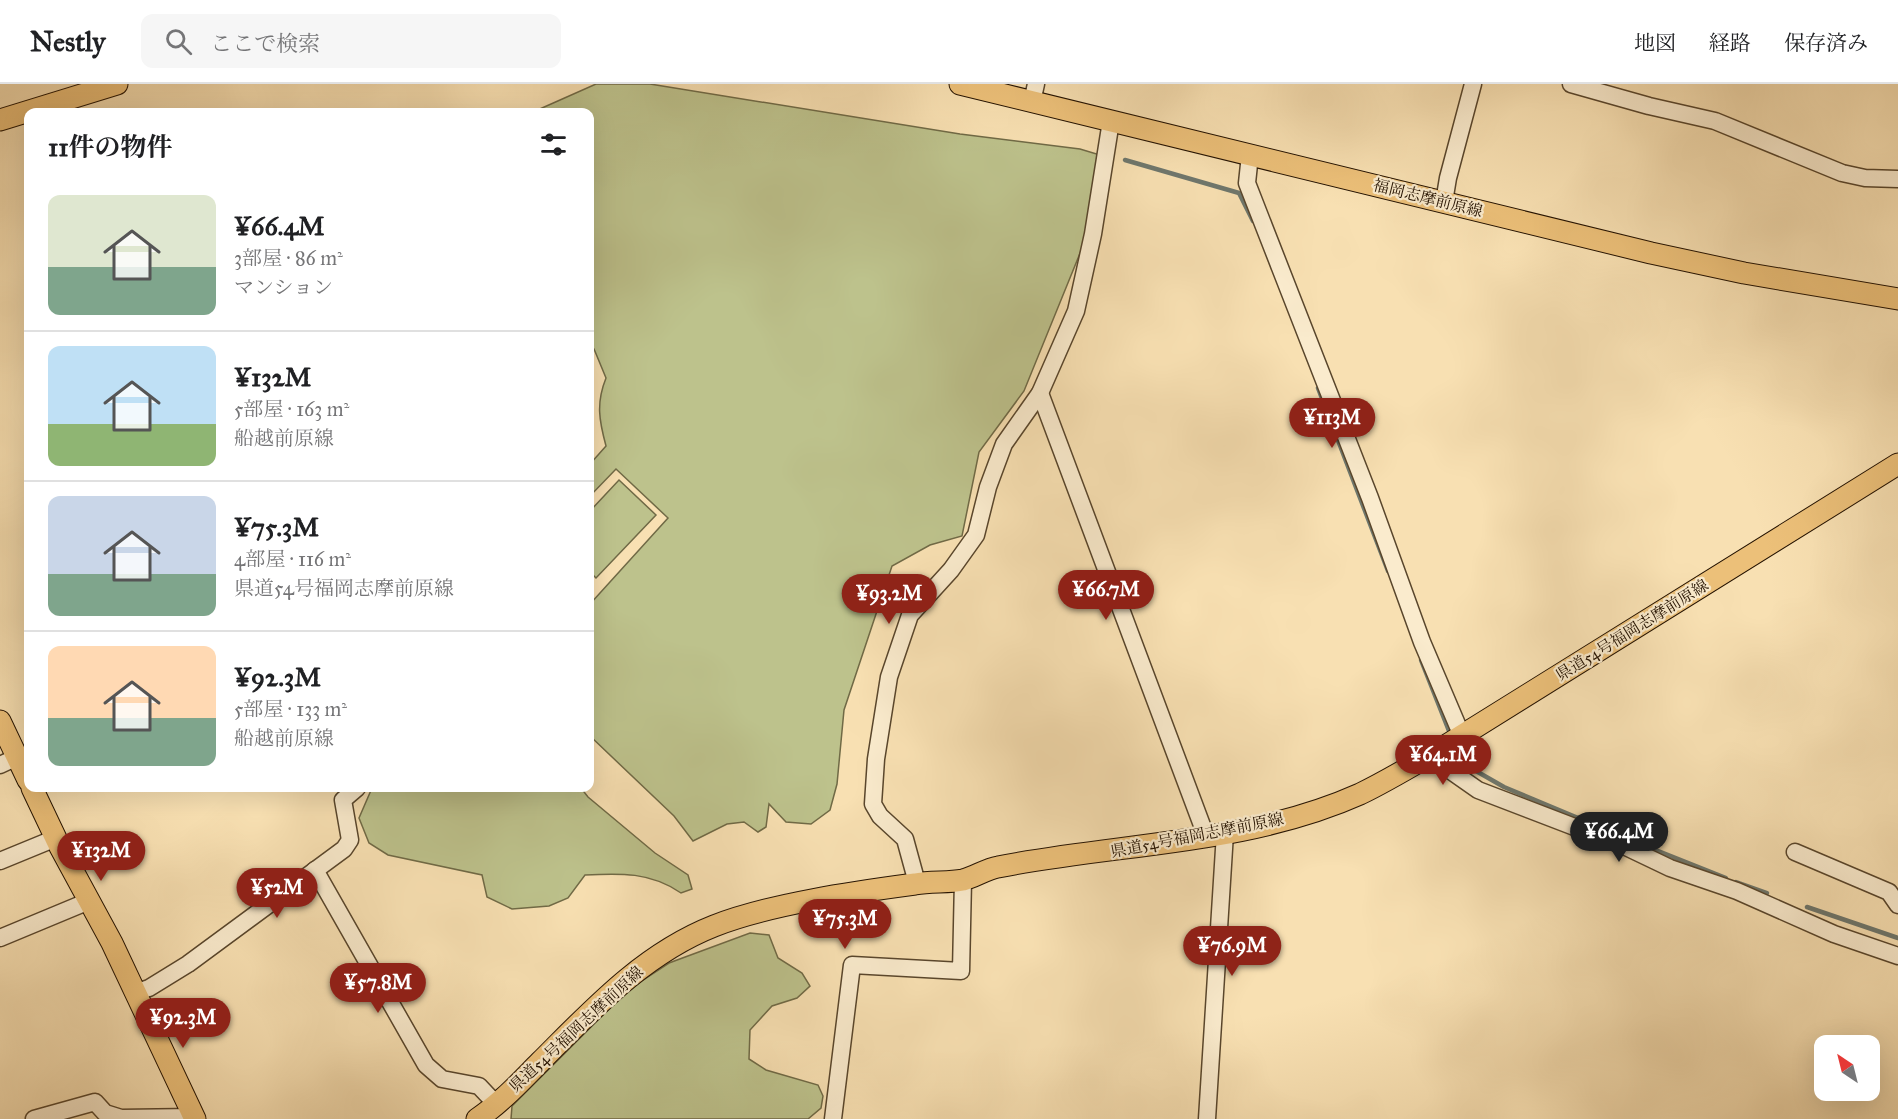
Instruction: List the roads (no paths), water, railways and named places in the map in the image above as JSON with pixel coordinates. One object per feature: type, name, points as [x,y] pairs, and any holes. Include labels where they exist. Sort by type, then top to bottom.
[{"type":"main road","points":[[39,108],[117,84]]},
{"type":"main road","name":"福岡志摩前原線","points":[[960,84],[1034,93],[1111,122],[1744,273],[1898,299]]},
{"type":"main road","points":[[0,120],[24,113]]},
{"type":"main road","name":"県道54号福岡志摩前原線","points":[[477,1119],[496,1104],[600,1002],[644,964],[711,927],[739,918],[917,884],[963,880],[995,867],[1148,847],[1215,835],[1293,817],[1359,794],[1462,736],[1898,464]]},
{"type":"main road","points":[[0,721],[9,761],[24,776]]},
{"type":"main road","points":[[34,792],[195,1118]]},
{"type":"street","points":[[1444,202],[1448,178],[1473,84]]},
{"type":"street","points":[[1571,84],[1649,106],[1715,121],[1842,173],[1865,178],[1898,179]]},
{"type":"street","points":[[917,884],[905,839],[880,816],[873,804],[876,759],[889,677],[910,615],[951,570],[976,535],[988,487],[1004,444],[1040,393],[1076,311],[1093,234],[1111,122]]},
{"type":"street","points":[[1250,155],[1246,183],[1370,498],[1426,651],[1462,736]]},
{"type":"street","points":[[1040,393],[1215,835],[1207,1119]]},
{"type":"street","points":[[1434,753],[1448,769],[1478,790],[1624,846],[1670,868],[1737,891],[1834,934],[1898,956]]},
{"type":"street","points":[[134,993],[149,988],[188,964],[344,849],[350,840],[342,804],[346,795],[351,792]]},
{"type":"street","points":[[0,861],[56,838]]},
{"type":"street","points":[[1795,852],[1889,892],[1898,905]]},
{"type":"street","points":[[315,870],[426,1065],[442,1079],[480,1086],[496,1104]]},
{"type":"street","points":[[832,1119],[852,965],[961,971],[963,880]]},
{"type":"street","points":[[0,938],[89,901]]},
{"type":"street","points":[[34,1119],[95,1102],[105,1113],[121,1118],[195,1118]]},
{"type":"waterway","points":[[1125,160],[1239,193],[1253,221]]},
{"type":"waterway","points":[[1318,388],[1388,571]]},
{"type":"waterway","points":[[1421,660],[1449,731]]},
{"type":"waterway","points":[[1459,754],[1469,767],[1504,787],[1626,838]]},
{"type":"waterway","points":[[1633,841],[1726,878]]},
{"type":"waterway","points":[[1736,882],[1767,893]]},
{"type":"waterway","points":[[1807,907],[1898,938]]}]
